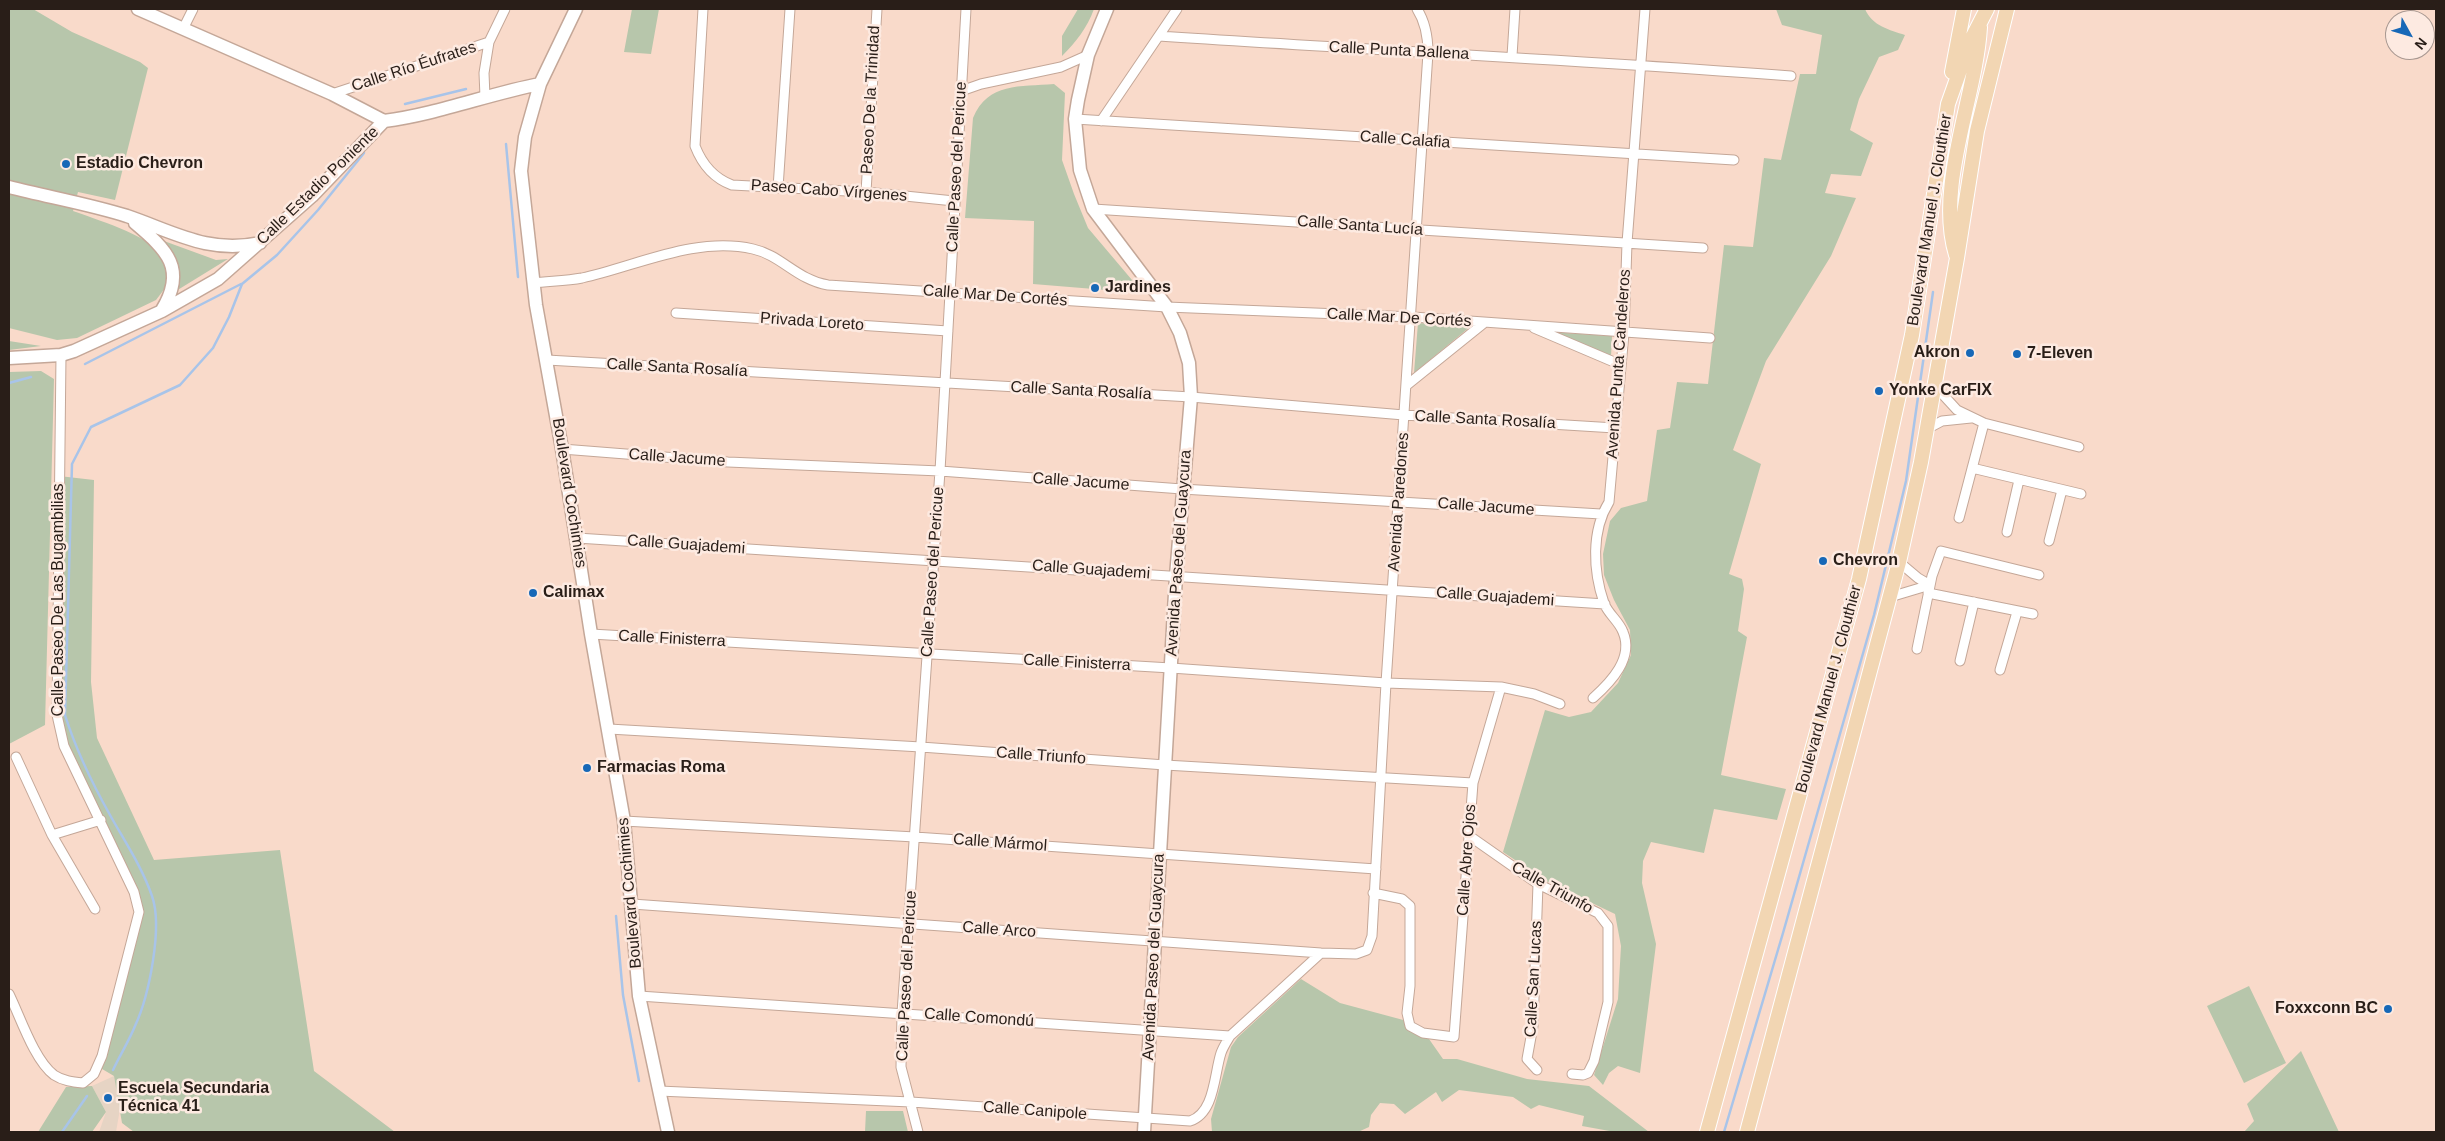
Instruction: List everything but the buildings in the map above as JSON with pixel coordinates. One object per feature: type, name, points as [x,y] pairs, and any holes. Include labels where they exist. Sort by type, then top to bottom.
[{"type":"main road","points":[[1948,104],[1964,9]]},
{"type":"main road","name":"Boulevard Manuel J. Clouthier","points":[[1747,1132],[1899,562],[1934,386],[1977,130],[2007,9]]},
{"type":"main road","points":[[1957,258],[1951,236],[1951,207],[1968,93],[1978,51],[1983,13]]},
{"type":"main road","name":"Boulevard Manuel J. Clouthier","points":[[1707,1132],[1861,570],[1912,335],[1948,104],[1964,58],[1983,13]]},
{"type":"street","points":[[138,9],[332,94],[384,121],[414,117],[540,84]]},
{"type":"street","points":[[183,29],[193,9]]},
{"type":"street","name":"Calle Río Éufrates","points":[[332,94],[489,42],[506,9]]},
{"type":"street","name":"Boulevard Cochimies","points":[[576,9],[540,84],[525,137],[521,171],[532,283],[547,360],[591,634],[624,821],[639,996],[668,1132]]},
{"type":"street","name":"Paseo Cabo Vírgenes","points":[[703,9],[695,146],[700,159],[708,170],[722,181],[732,185],[866,192],[954,201]]},
{"type":"street","points":[[778,188],[790,9]]},
{"type":"street","name":"Paseo De la Trinidad","points":[[866,192],[877,9]]},
{"type":"street","name":"Calle Paseo del Pericue","points":[[918,1132],[902,1067],[902,1013],[940,471],[966,9]]},
{"type":"street","name":"Avenida Paseo del Guaycura","points":[[1106,9],[1088,55],[1075,119],[1080,170],[1093,208],[1167,307],[1186,349],[1191,397],[1176,576],[1144,1132]]},
{"type":"street","points":[[1101,121],[1177,9]]},
{"type":"street","name":"Avenida Paredones","points":[[1367,950],[1372,936],[1386,683],[1412,317],[1428,53],[1428,37],[1423,18],[1417,9]]},
{"type":"street","points":[[1512,56],[1515,9]]},
{"type":"street","name":"Avenida Punta Candeleros","points":[[1593,698],[1613,680],[1625,654],[1624,633],[1605,604],[1595,556],[1601,514],[1609,502],[1624,333],[1628,243],[1645,9]]},
{"type":"street","name":"Calle Punta Ballena","points":[[1159,36],[1640,64],[1791,76]]},
{"type":"street","points":[[485,97],[484,73],[489,42]]},
{"type":"street","points":[[961,91],[981,84],[1061,67],[1088,55]]},
{"type":"street","name":"Calle Calafia","points":[[1075,119],[1734,160]]},
{"type":"street","name":"Calle Estadio Poniente","points":[[9,358],[61,355],[162,311],[218,279],[312,196],[384,121]]},
{"type":"street","points":[[9,187],[128,216],[189,240],[219,246],[242,246],[262,242]]},
{"type":"street","name":"Calle Santa Lucía","points":[[1093,208],[1703,248]]},
{"type":"street","points":[[128,216],[158,242],[169,257],[173,268],[173,286],[162,311]]},
{"type":"street","name":"Calle Mar De Cortés","points":[[532,283],[581,278],[681,251],[725,246],[754,249],[777,259],[790,270],[817,283],[1167,307],[1412,317],[1710,338]]},
{"type":"street","name":"Privada Loreto","points":[[676,314],[948,331]]},
{"type":"street","points":[[1407,385],[1484,323]]},
{"type":"street","points":[[1528,326],[1621,365]]},
{"type":"street","name":"Calle Paseo De Las Bugambilias","points":[[9,994],[41,1060],[53,1074],[68,1082],[83,1083],[94,1074],[102,1056],[139,912],[134,892],[64,746],[56,715],[61,355]]},
{"type":"street","name":"Calle Santa Rosalía","points":[[547,360],[1191,397],[1404,415],[1615,428]]},
{"type":"street","points":[[1934,386],[1957,410],[1984,423],[2080,447]]},
{"type":"street","points":[[1926,429],[1942,421],[1974,418]]},
{"type":"street","points":[[1959,518],[1984,423]]},
{"type":"street","name":"Calle Jacume","points":[[562,449],[728,462],[940,471],[1182,489],[1601,514]]},
{"type":"street","points":[[1972,468],[2081,494]]},
{"type":"street","points":[[2008,532],[2019,480]]},
{"type":"street","points":[[2049,542],[2062,490]]},
{"type":"street","name":"Calle Guajademi","points":[[576,538],[1605,604]]},
{"type":"street","points":[[1917,649],[1929,589],[1941,551],[2039,575]]},
{"type":"street","points":[[1899,562],[1929,589]]},
{"type":"street","points":[[1890,597],[1929,589],[1974,602],[2033,614]]},
{"type":"street","points":[[1960,660],[1974,602]]},
{"type":"street","points":[[2000,670],[2017,612]]},
{"type":"street","name":"Calle Finisterra","points":[[591,634],[1171,668],[1386,683],[1501,687],[1534,694],[1560,704]]},
{"type":"street","name":"Calle Abre Ojos","points":[[1373,893],[1402,899],[1410,906],[1410,986],[1407,1021],[1414,1029],[1423,1033],[1454,1038],[1473,783],[1501,687]]},
{"type":"street","name":"Calle Triunfo","points":[[609,729],[921,747],[1165,766],[1381,776],[1473,783]]},
{"type":"street","points":[[16,756],[52,835],[95,909]]},
{"type":"street","points":[[52,835],[101,820]]},
{"type":"street","name":"Calle Mármol","points":[[624,821],[915,836],[1376,869]]},
{"type":"street","name":"Calle Triunfo","points":[[1468,835],[1538,884],[1598,913],[1608,926],[1608,1002],[1594,1061],[1588,1073],[1583,1075],[1572,1074]]},
{"type":"street","name":"Calle San Lucas","points":[[1537,1070],[1527,1059],[1533,1026],[1538,884]]},
{"type":"street","name":"Calle Arco","points":[[632,904],[1321,953],[1356,954],[1367,950]]},
{"type":"street","name":"Calle Canipole","points":[[659,1091],[910,1102],[1183,1121],[1197,1119],[1209,1103],[1222,1050],[1230,1036],[1321,953]]},
{"type":"street","name":"Calle Comondú","points":[[639,996],[1230,1036]]},
{"type":"shaded area","name":"Escuela Secundaria Técnica 41","points":[[114,1076],[120,1109],[116,1132],[99,1132],[106,1112],[92,1086]]},
{"type":"green space","name":"Estadio Chevron","points":[[9,9],[33,9],[72,32],[140,62],[148,68],[115,200],[78,192],[73,211],[120,228],[154,246],[165,260],[169,283],[156,300],[77,338],[57,340],[9,328]]},
{"type":"green space","points":[[632,9],[659,9],[651,54],[624,52]]},
{"type":"green space","points":[[1078,9],[1094,9],[1081,34],[1062,56],[1062,36]]},
{"type":"green space","points":[[1776,9],[1865,9],[1872,20],[1888,29],[1905,35],[1898,50],[1879,57],[1859,99],[1850,130],[1873,143],[1861,176],[1831,174],[1825,193],[1856,198],[1831,256],[1766,361],[1733,450],[1761,464],[1729,574],[1742,579],[1744,589],[1738,631],[1747,637],[1721,775],[1786,789],[1777,820],[1714,809],[1704,853],[1651,842],[1643,861],[1642,883],[1656,944],[1640,1073],[1618,1066],[1609,1073],[1603,1085],[1594,1075],[1618,999],[1621,946],[1615,914],[1548,882],[1503,852],[1545,710],[1569,717],[1591,712],[1618,683],[1631,655],[1630,630],[1614,600],[1604,575],[1603,554],[1610,521],[1621,508],[1647,501],[1657,430],[1670,428],[1677,382],[1708,384],[1724,245],[1753,247],[1764,158],[1781,160],[1800,74],[1816,74],[1822,35],[1782,25]]},
{"type":"green space","points":[[1054,84],[1065,93],[1062,160],[1088,228],[1143,293],[1033,284],[1034,221],[965,218],[973,118],[979,106],[996,92],[1006,89]]},
{"type":"green space","points":[[164,241],[216,260],[228,259],[176,291],[176,262]]},
{"type":"green space","points":[[1418,323],[1471,326],[1414,373]]},
{"type":"green space","points":[[1549,332],[1612,336],[1611,357]]},
{"type":"green space","points":[[9,341],[41,346],[9,350]]},
{"type":"green space","points":[[41,371],[54,379],[45,725],[9,744],[9,372]]},
{"type":"green space","points":[[59,476],[94,480],[91,682],[97,738],[154,860],[280,850],[314,1071],[395,1132],[134,1132],[122,1123],[114,1076],[97,1066],[139,912],[64,746],[57,715]]},
{"type":"green space","points":[[1301,979],[1340,1003],[1407,1021],[1429,1039],[1443,1059],[1457,1059],[1527,1079],[1589,1086],[1649,1132],[1615,1132],[1582,1126],[1584,1116],[1539,1105],[1531,1109],[1513,1097],[1459,1090],[1442,1102],[1436,1092],[1405,1114],[1394,1104],[1380,1103],[1371,1115],[1369,1127],[1358,1132],[1212,1132],[1211,1119],[1231,1047],[1238,1037]]},
{"type":"green space","points":[[2249,986],[2286,1063],[2244,1083],[2207,1006]]},
{"type":"green space","points":[[2301,1051],[2339,1132],[2244,1132],[2254,1121],[2247,1104]]},
{"type":"green space","points":[[92,1086],[106,1112],[92,1132],[38,1132],[66,1087]]},
{"type":"green space","points":[[866,1111],[903,1111],[908,1132],[865,1132]]},
{"type":"waterway","points":[[405,104],[466,89]]},
{"type":"waterway","points":[[506,144],[518,277]]},
{"type":"waterway","points":[[113,1070],[133,1032],[145,997],[153,961],[156,925],[155,909],[143,875],[103,803],[79,754],[65,715],[72,464],[91,427],[180,385],[213,348],[229,317],[242,284],[277,255],[318,210],[364,153]]},
{"type":"waterway","points":[[85,364],[241,284]]},
{"type":"waterway","points":[[1724,1132],[1874,615],[1906,481],[1933,292]]},
{"type":"waterway","points":[[9,383],[31,377]]},
{"type":"waterway","points":[[616,916],[623,995],[639,1081]]},
{"type":"waterway","points":[[62,1132],[87,1096]]},
{"type":"place","name":"Estadio Chevron","points":[[66,164]]},
{"type":"place","name":"Jardines","points":[[1095,288]]},
{"type":"place","name":"Akron","points":[[1970,353]]},
{"type":"place","name":"7-Eleven","points":[[2017,354]]},
{"type":"place","name":"Yonke CarFIX","points":[[1879,391]]},
{"type":"place","name":"Chevron","points":[[1823,561]]},
{"type":"place","name":"Calimax","points":[[533,593]]},
{"type":"place","name":"Farmacias Roma","points":[[587,768]]},
{"type":"place","name":"Foxxconn BC","points":[[2388,1009]]},
{"type":"place","name":"Escuela Secundaria Técnica 41","points":[[108,1098]]}]
